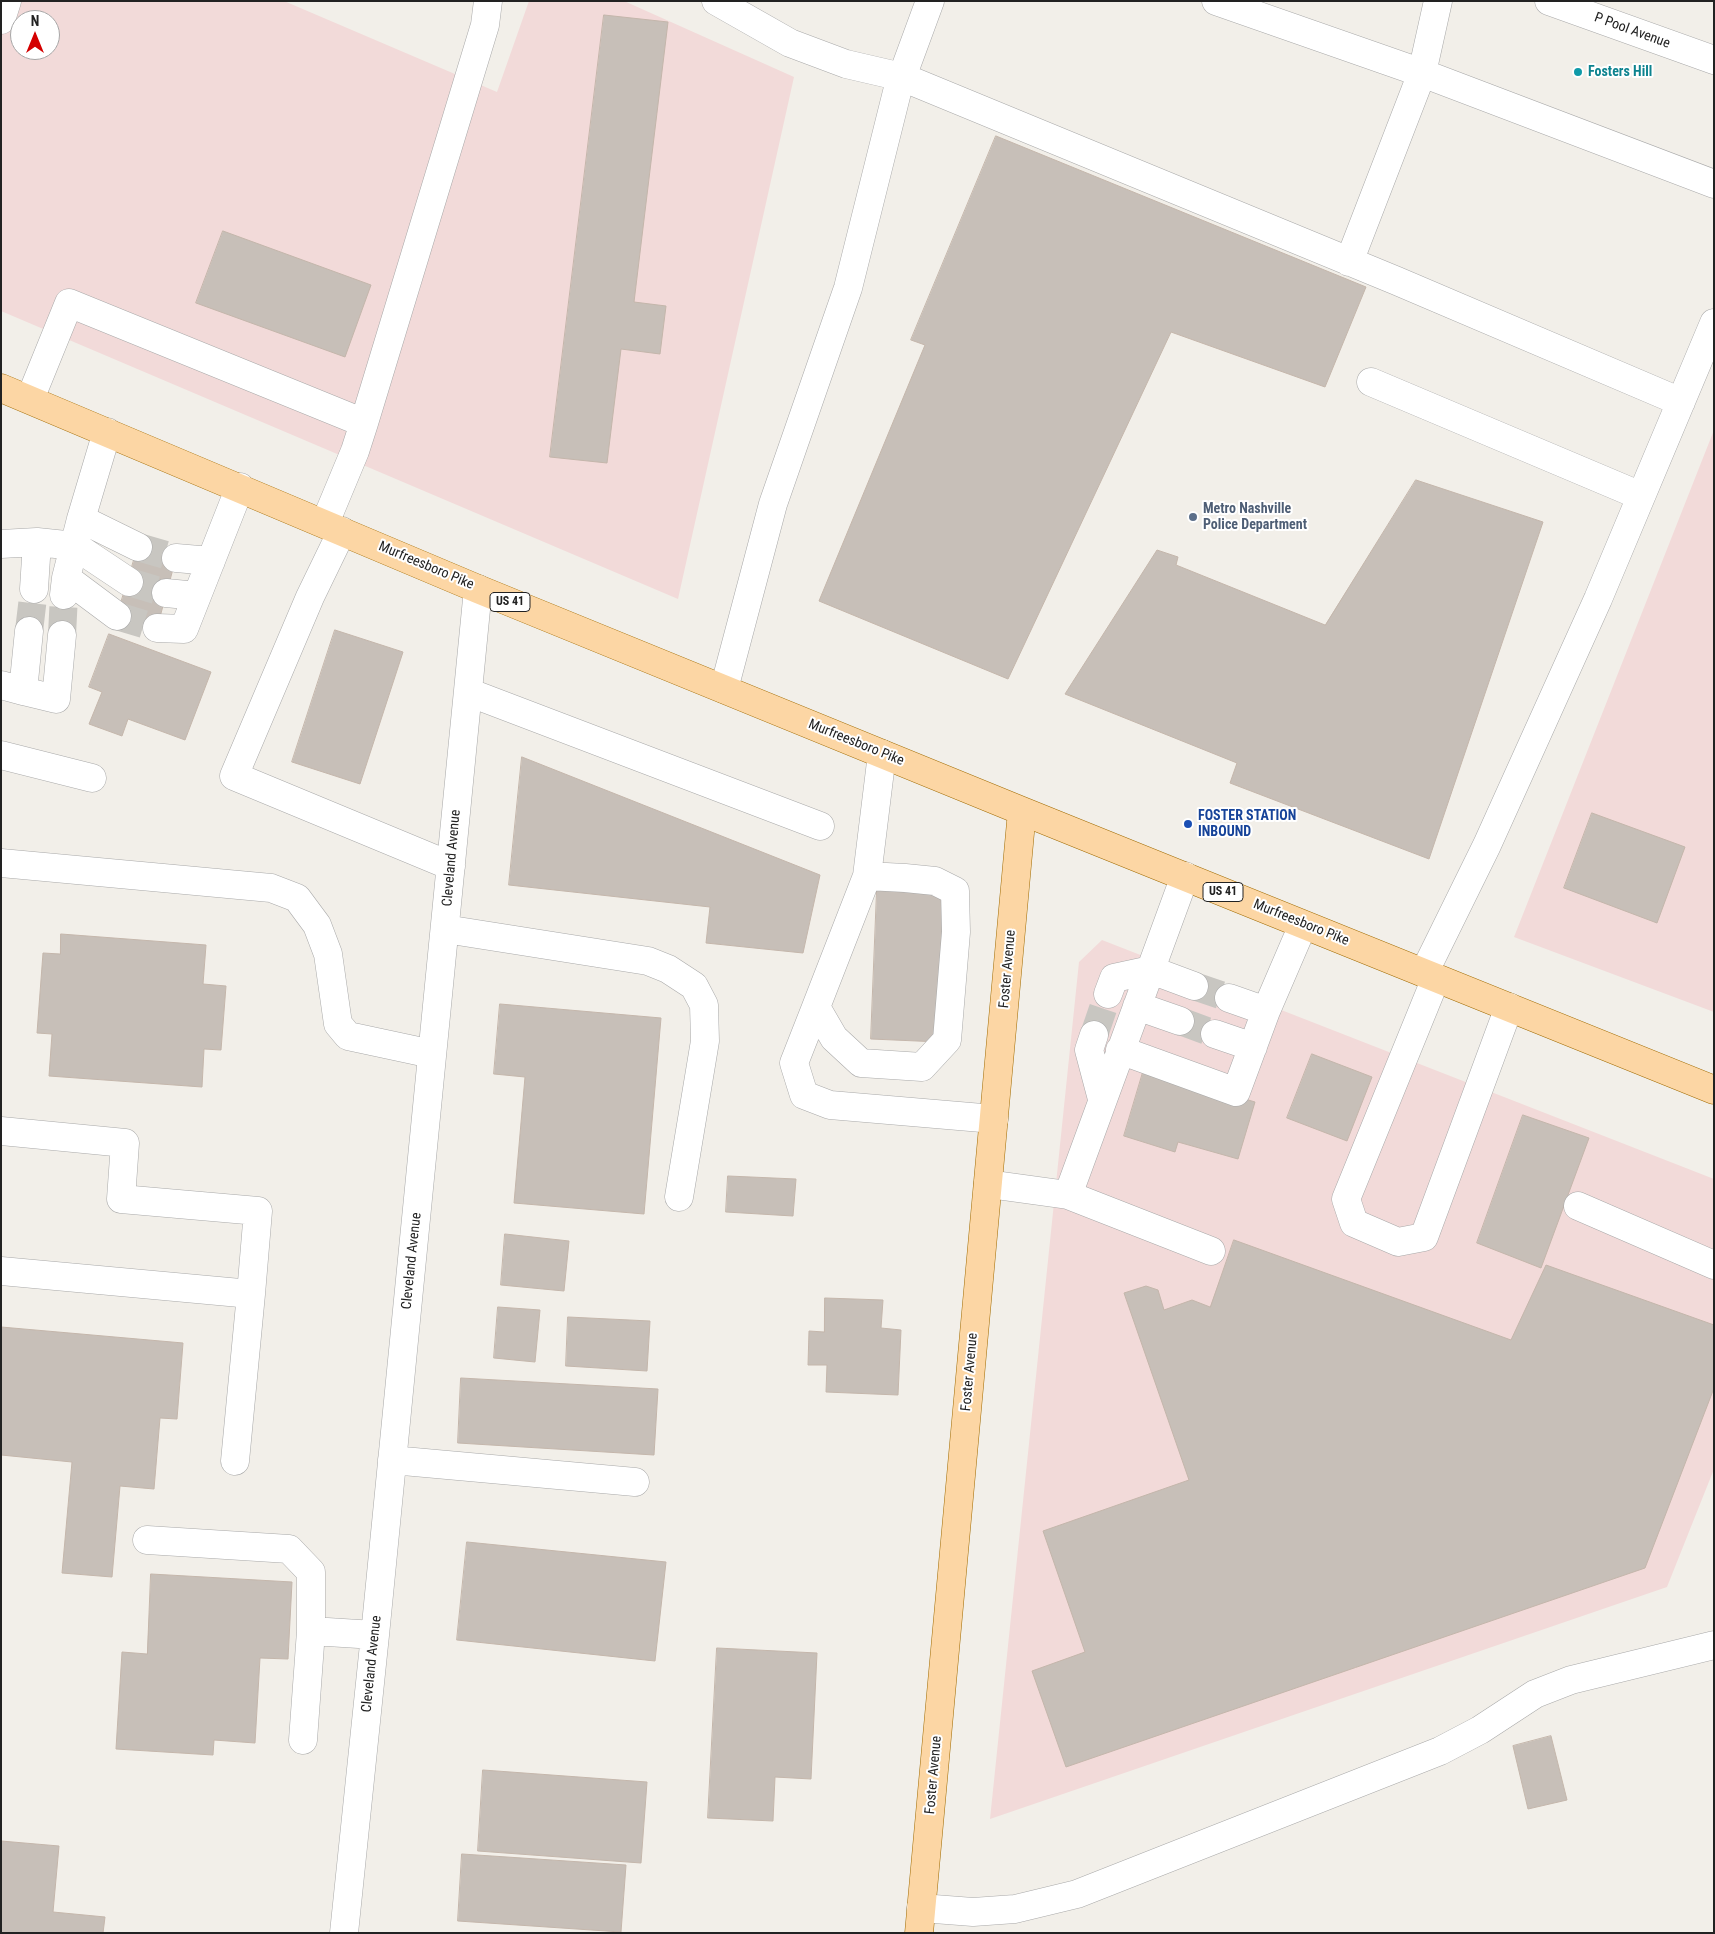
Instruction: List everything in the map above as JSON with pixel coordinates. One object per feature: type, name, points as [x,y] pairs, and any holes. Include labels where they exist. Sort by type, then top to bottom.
[{"type":"main road","name":"Murfreesboro Pike","points":[[1,388],[240,487],[478,589],[1714,1090]]},
{"type":"main road","name":"Foster Avenue","points":[[920,1920],[1022,811]]},
{"type":"street","points":[[1,20],[7,1]]},
{"type":"street","points":[[450,866],[234,776],[310,597],[333,527],[485,25],[488,1]]},
{"type":"street","points":[[716,1],[790,43],[846,64],[902,77],[1681,402]]},
{"type":"street","points":[[724,689],[773,504],[848,288],[902,77],[930,1]]},
{"type":"street","points":[[1216,1],[1422,73],[1714,184]]},
{"type":"street","points":[[1349,262],[1422,73],[1438,1]]},
{"type":"street","name":"P Pool Avenue","points":[[1549,1],[1714,60]]},
{"type":"street","points":[[30,399],[69,303],[364,423]]},
{"type":"street","points":[[1509,1007],[1424,1237],[1398,1242],[1354,1223],[1346,1199],[1430,976],[1490,836],[1598,599],[1714,323]]},
{"type":"street","points":[[1371,382],[1641,496]]},
{"type":"street","points":[[107,432],[81,519],[65,586],[117,616]]},
{"type":"street","points":[[157,628],[184,629],[240,487]]},
{"type":"street","points":[[81,519],[138,547]]},
{"type":"street","points":[[34,589],[37,542]]},
{"type":"street","points":[[1,544],[37,542],[75,546],[129,582]]},
{"type":"street","points":[[176,558],[210,561]]},
{"type":"street","name":"Cleveland Avenue","points":[[344,1933],[478,589]]},
{"type":"street","points":[[166,594],[197,596]]},
{"type":"street","points":[[29,631],[12,688],[56,698],[62,635]]},
{"type":"street","points":[[468,692],[820,826]]},
{"type":"street","points":[[882,754],[867,876],[794,1063],[804,1095],[830,1105],[994,1119]]},
{"type":"street","points":[[1,755],[92,778]]},
{"type":"street","points":[[1,863],[271,888],[297,898],[320,932],[328,954],[338,1024],[348,1036],[432,1054]]},
{"type":"street","points":[[816,1007],[834,1038],[861,1063],[922,1067],[947,1040],[956,932],[955,891],[935,881],[867,876]]},
{"type":"street","points":[[1068,1195],[1185,876]]},
{"type":"street","points":[[1120,1050],[1236,1092],[1266,1011],[1303,924]]},
{"type":"street","points":[[445,929],[648,962],[668,969],[694,986],[704,1005],[705,1041],[679,1197]]},
{"type":"street","points":[[1108,994],[1114,978],[1151,970],[1194,986]]},
{"type":"street","points":[[1229,998],[1266,1011]]},
{"type":"street","points":[[1137,1006],[1180,1021]]},
{"type":"street","points":[[1215,1034],[1253,1047]]},
{"type":"street","points":[[1094,1036],[1090,1050],[1102,1099]]},
{"type":"street","points":[[1,1131],[125,1144],[121,1199],[258,1211],[235,1461]]},
{"type":"street","points":[[988,1184],[1068,1195],[1211,1251]]},
{"type":"street","points":[[1578,1206],[1714,1264]]},
{"type":"street","points":[[1,1271],[250,1294]]},
{"type":"street","points":[[392,1460],[635,1482]]},
{"type":"street","points":[[147,1540],[289,1549],[311,1572],[312,1631],[303,1740]]},
{"type":"street","points":[[312,1631],[375,1635]]},
{"type":"street","points":[[920,1920],[973,1912],[1015,1910],[1077,1894],[1440,1751],[1480,1730],[1535,1694],[1571,1680],[1714,1645]]},
{"type":"shaded area","points":[[1,1],[284,1],[497,92],[529,1],[624,1],[794,77],[678,599],[1,311]]},
{"type":"shaded area","points":[[1714,430],[1714,1012],[1514,937]]},
{"type":"shaded area","points":[[1102,940],[1714,1179],[1714,1469],[1667,1587],[990,1819],[1079,962]]},
{"type":"building","points":[[604,15],[668,22],[634,302],[666,306],[660,354],[621,349],[607,463],[550,457]]},
{"type":"building","points":[[996,136],[1366,287],[1325,387],[1171,332],[1008,679],[819,601],[925,345],[911,340]]},
{"type":"building","points":[[223,231],[371,285],[345,357],[196,303]]},
{"type":"building","points":[[1416,480],[1543,522],[1429,859],[1230,783],[1237,763],[1065,694],[1157,550],[1178,557],[1176,565],[1325,625]]},
{"type":"building","points":[[138,547],[176,558],[157,628],[117,616]]},
{"type":"building","points":[[335,630],[403,652],[360,784],[292,762]]},
{"type":"building","points":[[109,634],[211,672],[185,740],[128,719],[122,736],[89,724],[102,692],[89,687]]},
{"type":"building","points":[[522,757],[820,875],[803,953],[706,943],[710,907],[509,885]]},
{"type":"building","points":[[1592,813],[1685,847],[1657,923],[1564,888]]},
{"type":"building","points":[[877,890],[946,893],[940,1042],[871,1039]]},
{"type":"building","points":[[61,934],[206,945],[203,984],[226,986],[221,1050],[204,1049],[202,1087],[49,1076],[52,1034],[37,1033],[43,953],[60,954]]},
{"type":"building","points":[[500,1004],[661,1018],[644,1214],[514,1203],[525,1077],[494,1074]]},
{"type":"building","points":[[1312,1054],[1372,1077],[1347,1141],[1287,1118]]},
{"type":"building","points":[[1144,1069],[1255,1102],[1238,1159],[1178,1142],[1175,1152],[1124,1136]]},
{"type":"building","points":[[1523,1115],[1589,1138],[1541,1268],[1477,1243]]},
{"type":"building","points":[[728,1176],[796,1179],[793,1216],[726,1212]]},
{"type":"building","points":[[505,1234],[569,1241],[564,1291],[501,1285]]},
{"type":"building","points":[[1234,1240],[1511,1340],[1546,1265],[1714,1325],[1714,1388],[1645,1568],[1066,1767],[1032,1671],[1085,1652],[1043,1531],[1189,1480],[1124,1293],[1146,1286],[1158,1290],[1164,1310],[1192,1300],[1210,1307]]},
{"type":"building","points":[[825,1298],[883,1300],[881,1328],[901,1330],[898,1395],[826,1392],[827,1365],[808,1365],[809,1331],[824,1332]]},
{"type":"building","points":[[498,1307],[540,1310],[535,1362],[494,1358]]},
{"type":"building","points":[[568,1317],[650,1321],[647,1371],[566,1366]]},
{"type":"building","points":[[1,1327],[183,1343],[177,1419],[160,1418],[154,1489],[120,1486],[112,1577],[62,1573],[72,1462],[1,1455]]},
{"type":"building","points":[[461,1378],[658,1389],[654,1455],[458,1443]]},
{"type":"building","points":[[467,1542],[666,1562],[655,1661],[457,1640]]},
{"type":"building","points":[[151,1574],[292,1582],[288,1659],[260,1658],[255,1743],[214,1740],[213,1755],[116,1749],[122,1652],[147,1654]]},
{"type":"building","points":[[717,1648],[817,1653],[811,1779],[775,1777],[773,1821],[708,1818]]},
{"type":"building","points":[[1551,1736],[1567,1800],[1528,1809],[1513,1746]]},
{"type":"building","points":[[483,1770],[647,1782],[641,1863],[478,1851]]},
{"type":"building","points":[[1,1841],[59,1846],[53,1912],[105,1917],[103,1933],[1,1933]]},
{"type":"building","points":[[462,1854],[626,1865],[621,1932],[458,1921]]},
{"type":"tunnel","points":[[138,547],[176,558]]},
{"type":"tunnel","points":[[129,582],[166,593]]},
{"type":"tunnel","points":[[29,631],[34,589]]},
{"type":"tunnel","points":[[62,635],[64,595]]},
{"type":"tunnel","points":[[117,616],[157,628]]},
{"type":"tunnel","points":[[1194,986],[1229,998]]},
{"type":"tunnel","points":[[1094,1035],[1108,994]]},
{"type":"tunnel","points":[[1180,1021],[1215,1034]]},
{"type":"place","name":"Fosters Hill","points":[[1578,72]]},
{"type":"place","name":"Metro Nashville Police Department","points":[[1193,517]]},
{"type":"place","name":"FOSTER STATION INBOUND","points":[[1188,824]]}]
